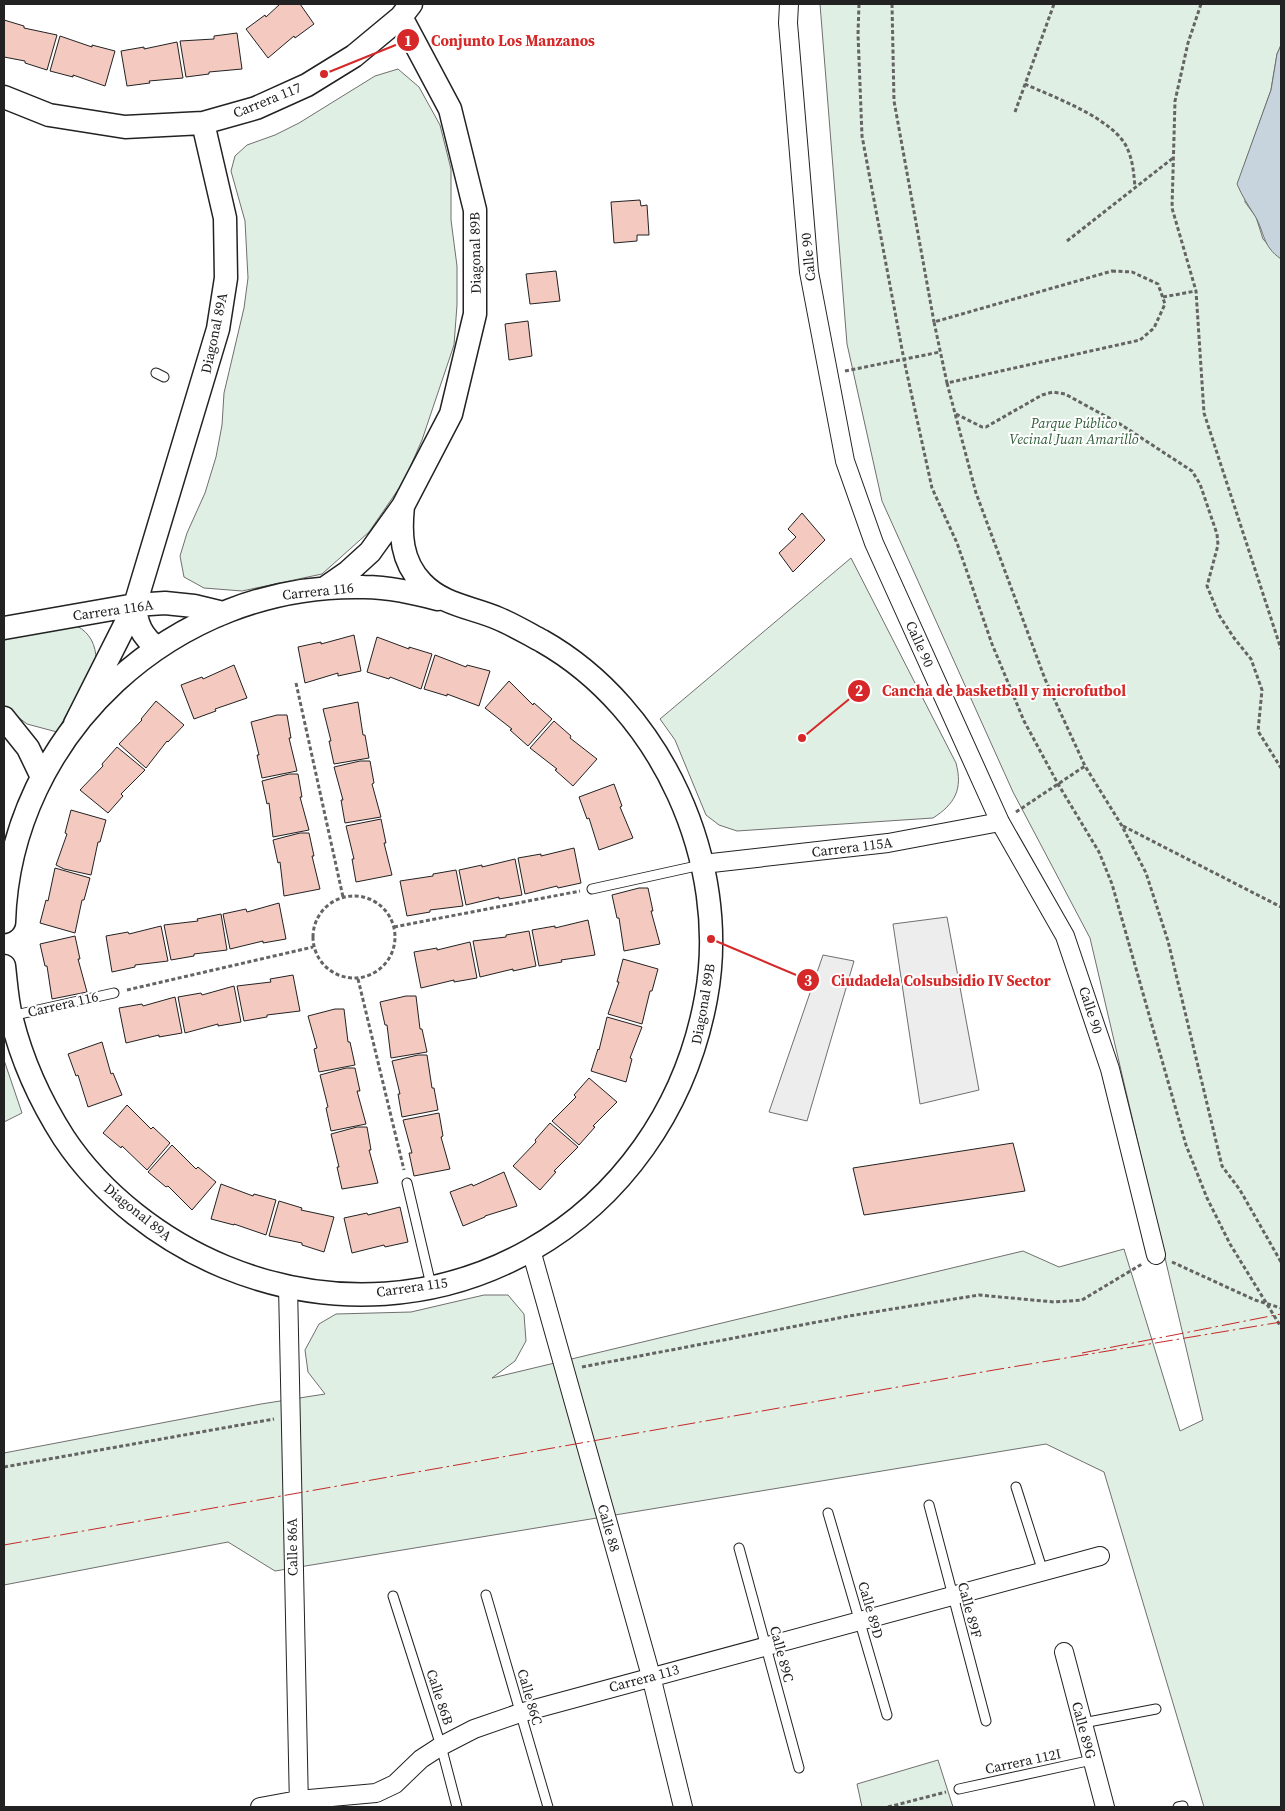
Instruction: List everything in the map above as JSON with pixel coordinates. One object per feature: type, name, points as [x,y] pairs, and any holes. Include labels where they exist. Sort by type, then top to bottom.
[{"type":"street","name":"Calle 90","points":[[789,4],[788,23],[809,272],[826,375],[845,462],[874,543],[1000,822],[1065,936],[1110,1069],[1156,1255]]},
{"type":"street","name":"Carrera 117","points":[[203,123],[256,108],[307,85],[354,56],[406,10]]},
{"type":"street","name":"Diagonal 89B","points":[[325,588],[348,572],[370,552],[403,506],[451,414],[475,314],[475,210],[450,109],[406,10]]},
{"type":"street","points":[[4,97],[49,115],[126,127],[203,123]]},
{"type":"street","name":"Diagonal 89A","points":[[4,922],[4,899],[16,842],[41,775],[75,724],[135,605],[213,348],[226,278],[225,218],[203,123]]},
{"type":"street","name":"Diagonal 89B","points":[[403,506],[400,533],[406,560],[422,583],[444,600],[497,618],[546,644],[591,676],[630,716],[662,761],[682,803],[703,864],[710,909],[712,954],[707,994],[697,1043],[681,1086],[660,1126],[634,1163],[604,1196],[569,1225],[531,1250]]},
{"type":"street","name":"Carrera 116","points":[[223,613],[278,595],[325,588],[365,587],[405,591],[444,600]]},
{"type":"street","name":"Carrera 116A","points":[[4,628],[135,605],[165,603],[194,606],[223,613]]},
{"type":"street","points":[[135,605],[142,634],[157,648]]},
{"type":"street","name":"Diagonal 89A","points":[[75,724],[113,683],[157,648],[223,613]]},
{"type":"street","points":[[4,718],[28,748],[41,775]]},
{"type":"street","name":"Carrera 115A","points":[[703,864],[888,843],[1000,822]]},
{"type":"street","name":"Diagonal 89A","points":[[4,966],[11,1016],[30,1075],[65,1139],[108,1191],[160,1233],[200,1256],[243,1274],[288,1286]]},
{"type":"street","name":"Carrera 115","points":[[288,1286],[345,1293],[384,1293],[431,1287],[466,1278],[499,1266],[531,1250]]},
{"type":"street","name":"Calle 88","points":[[531,1250],[651,1676],[683,1807]]},
{"type":"street","name":"Calle 86A","points":[[288,1286],[289,1417],[299,1804]]},
{"type":"street","name":"Carrera 113","points":[[260,1807],[299,1804],[376,1793],[396,1784],[421,1759],[441,1746],[474,1729],[520,1713],[1100,1556]]},
{"type":"street","name":"Calle 89G","points":[[1064,1652],[1105,1807]]},
{"type":"lane","points":[[592,889],[703,864]]},
{"type":"lane","name":"Carrera 116","points":[[11,1016],[114,993]]},
{"type":"lane","points":[[407,1183],[431,1287]]},
{"type":"lane","points":[[1016,1487],[1043,1572]]},
{"type":"lane","name":"Calle 89F","points":[[928,1505],[986,1721]]},
{"type":"lane","name":"Calle 89D","points":[[828,1513],[887,1715]]},
{"type":"lane","name":"Calle 89C","points":[[739,1548],[799,1768]]},
{"type":"lane","name":"Calle 86C","points":[[486,1595],[548,1807]]},
{"type":"lane","name":"Calle 86B","points":[[393,1596],[441,1746],[457,1807]]},
{"type":"lane","points":[[1083,1723],[1156,1709]]},
{"type":"lane","name":"Carrera 112I","points":[[959,1789],[1092,1760]]},
{"type":"path","points":[[859,4],[858,34],[862,136],[904,360],[932,488],[957,543],[992,644],[1024,721],[1058,784],[1099,852],[1112,884],[1183,1136],[1207,1198],[1230,1244],[1281,1327]]},
{"type":"path","points":[[892,4],[894,101],[940,352],[976,493],[1045,679],[1085,766],[1122,826],[1146,873],[1168,942],[1222,1166],[1240,1190],[1281,1262]]},
{"type":"path","points":[[1015,112],[1054,4]]},
{"type":"path","points":[[1201,4],[1188,43],[1175,101],[1172,208],[1196,291],[1204,413],[1281,649]]},
{"type":"path","points":[[1025,84],[1097,119],[1114,131],[1127,148],[1133,168],[1135,188]]},
{"type":"path","points":[[1067,241],[1174,157]]},
{"type":"path","points":[[934,322],[1112,271],[1132,272],[1158,284],[1165,304],[1154,328],[1140,340],[947,383]]},
{"type":"path","points":[[1163,297],[1196,291]]},
{"type":"path","points":[[826,375],[940,352]]},
{"type":"path","points":[[956,414],[986,427],[1042,395],[1053,392],[1065,394],[1120,424],[1192,471],[1200,484],[1217,534],[1218,546],[1207,586],[1219,615],[1255,667],[1262,690],[1258,731],[1281,768]]},
{"type":"path","points":[[296,683],[343,897]]},
{"type":"path","points":[[1000,822],[1085,766]]},
{"type":"path","points":[[1122,826],[1281,906]]},
{"type":"path","points":[[394,927],[592,889]]},
{"type":"path","points":[[343,897],[365,897],[375,901],[390,917],[394,927],[395,941],[392,955],[384,966],[372,975],[358,979],[346,978],[325,968],[313,947],[312,934],[315,922],[321,911],[331,902],[343,897]]},
{"type":"path","points":[[114,993],[313,947]]},
{"type":"path","points":[[358,979],[407,1183]]},
{"type":"path","points":[[564,1371],[849,1316],[979,1295],[1054,1302],[1082,1300],[1156,1255],[1267,1305],[1281,1308]]},
{"type":"path","points":[[4,1468],[289,1417]]},
{"type":"path","points":[[888,1807],[959,1789]]},
{"type":"green space","name":"Parque Público Vecinal Juan Amarillo","points":[[820,4],[1281,4],[1281,45],[1277,54],[1271,90],[1245,163],[1245,202],[1256,217],[1263,239],[1281,259],[1281,1807],[1204,1807],[1104,1472],[1046,1444],[275,1571],[228,1542],[4,1585],[4,1453],[261,1404],[325,1394],[308,1372],[305,1350],[319,1324],[336,1314],[411,1312],[484,1295],[508,1295],[524,1314],[526,1341],[515,1361],[492,1378],[1023,1251],[1059,1267],[1124,1249],[1180,1431],[1203,1420],[1090,938],[1013,792],[882,501],[847,344]]},
{"type":"green space","points":[[398,69],[419,87],[440,125],[451,169],[451,220],[457,266],[454,345],[422,440],[404,481],[369,532],[322,574],[242,591],[204,588],[184,577],[180,556],[187,533],[205,493],[216,457],[222,425],[224,393],[244,308],[248,278],[245,221],[231,171],[235,156],[247,145],[275,135],[299,123],[375,76]]},
{"type":"green space","points":[[851,558],[956,763],[958,788],[955,795],[947,807],[933,818],[737,831],[719,825],[706,815],[675,740],[660,719]]},
{"type":"green space","points":[[77,626],[91,640],[95,649],[96,660],[57,732],[27,724],[4,706],[4,636]]},
{"type":"green space","points":[[4,1060],[22,1113],[4,1122]]},
{"type":"green space","points":[[938,1760],[953,1807],[862,1807],[857,1784]]},
{"type":"shaded area","points":[[1281,45],[1281,259],[1267,244],[1255,216],[1237,184],[1271,90],[1277,54]]},
{"type":"shaded area","points":[[947,917],[979,1090],[920,1104],[893,924]]},
{"type":"shaded area","points":[[823,955],[854,961],[807,1121],[769,1112]]},
{"type":"building","points":[[280,4],[300,4],[314,24],[295,38],[294,36],[268,58],[246,29],[265,15],[266,17]]},
{"type":"building","points":[[4,20],[24,26],[24,28],[57,35],[47,70],[25,63],[25,61],[4,57]]},
{"type":"building","points":[[237,33],[242,69],[209,72],[209,74],[186,77],[180,41],[214,39],[214,36]]},
{"type":"building","points":[[60,36],[92,47],[92,45],[115,51],[105,86],[73,75],[73,77],[50,71]]},
{"type":"building","points":[[177,42],[183,78],[149,81],[150,83],[127,86],[121,51],[144,47],[144,49]]},
{"type":"building","points":[[640,200],[641,206],[647,205],[649,235],[637,235],[637,241],[614,243],[611,202]]},
{"type":"building","points":[[556,271],[560,301],[530,304],[526,274]]},
{"type":"building","points":[[528,321],[532,356],[509,360],[505,324]]},
{"type":"building","points":[[802,513],[825,540],[793,572],[779,553],[796,537],[788,529]]},
{"type":"building","points":[[354,635],[361,671],[338,676],[338,673],[305,683],[298,647],[321,642],[321,644]]},
{"type":"building","points":[[377,637],[409,649],[409,647],[432,654],[421,689],[390,677],[389,679],[367,672]]},
{"type":"building","points":[[435,655],[466,667],[467,665],[490,671],[479,706],[447,694],[447,696],[424,689]]},
{"type":"building","points":[[234,665],[247,698],[215,709],[216,711],[194,719],[181,685],[202,677],[203,679]]},
{"type":"building","points":[[509,681],[533,705],[534,703],[552,719],[528,746],[510,730],[512,729],[485,708]]},
{"type":"building","points":[[156,701],[184,725],[167,741],[146,768],[119,744],[142,720]]},
{"type":"building","points":[[358,702],[369,758],[334,764],[329,741],[331,741],[323,709]]},
{"type":"building","points":[[277,715],[287,715],[291,738],[289,738],[297,771],[262,778],[251,722]]},
{"type":"building","points":[[554,721],[571,736],[570,738],[597,759],[573,786],[555,770],[557,769],[530,748]]},
{"type":"building","points":[[117,747],[145,770],[121,794],[123,796],[108,813],[80,790],[103,766],[102,764]]},
{"type":"building","points":[[360,761],[370,761],[374,783],[372,784],[381,817],[345,823],[341,800],[343,800],[334,767]]},
{"type":"building","points":[[289,774],[298,774],[302,797],[300,797],[309,830],[273,837],[269,803],[267,804],[262,781]]},
{"type":"building","points":[[614,784],[622,806],[620,807],[633,838],[599,850],[589,818],[587,819],[579,797]]},
{"type":"building","points":[[71,810],[106,820],[100,842],[98,842],[91,875],[64,869],[56,865],[67,834],[65,833]]},
{"type":"building","points":[[381,819],[386,843],[384,843],[392,875],[356,882],[352,859],[354,859],[346,826]]},
{"type":"building","points":[[300,833],[309,833],[320,889],[284,896],[280,862],[278,863],[273,840]]},
{"type":"building","points":[[574,848],[581,883],[558,888],[557,886],[525,894],[518,858],[541,854],[541,856]]},
{"type":"building","points":[[515,859],[522,895],[499,899],[499,897],[466,905],[459,870]]},
{"type":"building","points":[[55,868],[90,878],[84,900],[82,900],[75,933],[40,923],[46,900],[48,901]]},
{"type":"building","points":[[456,870],[463,906],[430,910],[430,912],[407,916],[400,881]]},
{"type":"building","points":[[639,888],[648,888],[653,911],[651,911],[660,944],[624,951],[619,918],[617,918],[612,895]]},
{"type":"building","points":[[279,903],[286,939],[263,943],[263,941],[230,949],[223,914],[246,909],[247,912]]},
{"type":"building","points":[[221,914],[227,950],[194,954],[194,956],[171,960],[164,925],[198,921],[197,919]]},
{"type":"building","points":[[588,920],[595,955],[561,960],[562,962],[539,966],[532,930],[555,926],[555,928]]},
{"type":"building","points":[[161,926],[168,961],[135,965],[135,967],[112,972],[106,936],[128,932],[129,934]]},
{"type":"building","points":[[529,931],[536,966],[480,977],[473,941],[506,937],[506,935]]},
{"type":"building","points":[[75,936],[80,959],[78,959],[87,992],[52,999],[47,966],[45,966],[40,944]]},
{"type":"building","points":[[470,942],[477,978],[454,982],[454,980],[421,988],[414,952],[437,948],[437,950]]},
{"type":"building","points":[[623,959],[658,969],[652,991],[650,991],[642,1024],[608,1014],[619,982],[617,982]]},
{"type":"building","points":[[293,975],[300,1011],[267,1015],[267,1017],[244,1021],[237,986],[271,982],[270,979]]},
{"type":"building","points":[[234,986],[241,1022],[218,1026],[218,1024],[185,1033],[178,997],[201,993],[202,995]]},
{"type":"building","points":[[406,996],[416,996],[420,1029],[422,1029],[427,1052],[391,1058],[387,1025],[385,1025],[380,1002]]},
{"type":"building","points":[[175,997],[182,1033],[159,1037],[159,1035],[126,1043],[119,1008],[142,1004],[143,1006]]},
{"type":"building","points":[[335,1009],[344,1009],[348,1042],[350,1042],[355,1065],[319,1072],[314,1049],[317,1048],[308,1016]]},
{"type":"building","points":[[607,1017],[642,1027],[630,1058],[632,1059],[626,1082],[591,1071],[599,1050]]},
{"type":"building","points":[[102,1042],[111,1074],[113,1073],[122,1095],[88,1107],[78,1075],[76,1076],[68,1054]]},
{"type":"building","points":[[418,1055],[427,1055],[432,1088],[434,1088],[438,1110],[402,1117],[398,1094],[400,1094],[392,1061]]},
{"type":"building","points":[[346,1068],[355,1068],[360,1091],[357,1091],[366,1124],[331,1131],[326,1108],[328,1107],[320,1075]]},
{"type":"building","points":[[589,1078],[617,1102],[593,1126],[595,1127],[579,1145],[552,1121],[576,1097],[574,1095]]},
{"type":"building","points":[[127,1105],[151,1129],[153,1127],[170,1143],[147,1170],[122,1146],[121,1148],[103,1133]]},
{"type":"building","points":[[439,1113],[443,1136],[441,1137],[450,1169],[414,1176],[409,1153],[412,1153],[403,1120]]},
{"type":"building","points":[[550,1123],[578,1147],[554,1171],[556,1172],[540,1190],[513,1166],[536,1142],[535,1140]]},
{"type":"building","points":[[357,1127],[367,1127],[371,1150],[369,1150],[378,1183],[342,1189],[331,1134]]},
{"type":"building","points":[[1013,1143],[1025,1191],[864,1215],[853,1168]]},
{"type":"building","points":[[172,1145],[196,1169],[198,1167],[216,1182],[192,1210],[168,1186],[166,1187],[148,1172]]},
{"type":"building","points":[[504,1172],[517,1206],[485,1216],[463,1226],[450,1192],[472,1184],[473,1186]]},
{"type":"building","points":[[221,1184],[253,1196],[254,1194],[276,1200],[266,1235],[234,1224],[211,1219]]},
{"type":"building","points":[[279,1201],[302,1208],[301,1210],[334,1217],[324,1252],[302,1245],[302,1243],[269,1236]]},
{"type":"building","points":[[400,1207],[408,1242],[385,1247],[384,1245],[352,1253],[344,1218],[367,1213],[368,1215]]},
{"type":"power","points":[[1082,1353],[1281,1314]]},
{"type":"power","points":[[4,1545],[994,1370],[1281,1322]]},
{"type":"place","name":"Conjunto Los Manzanos","points":[[324,74]]},
{"type":"place","name":"Cancha de basketball y microfutbol","points":[[802,738]]},
{"type":"place","name":"Ciudadela Colsubsidio IV Sector","points":[[711,939]]}]
